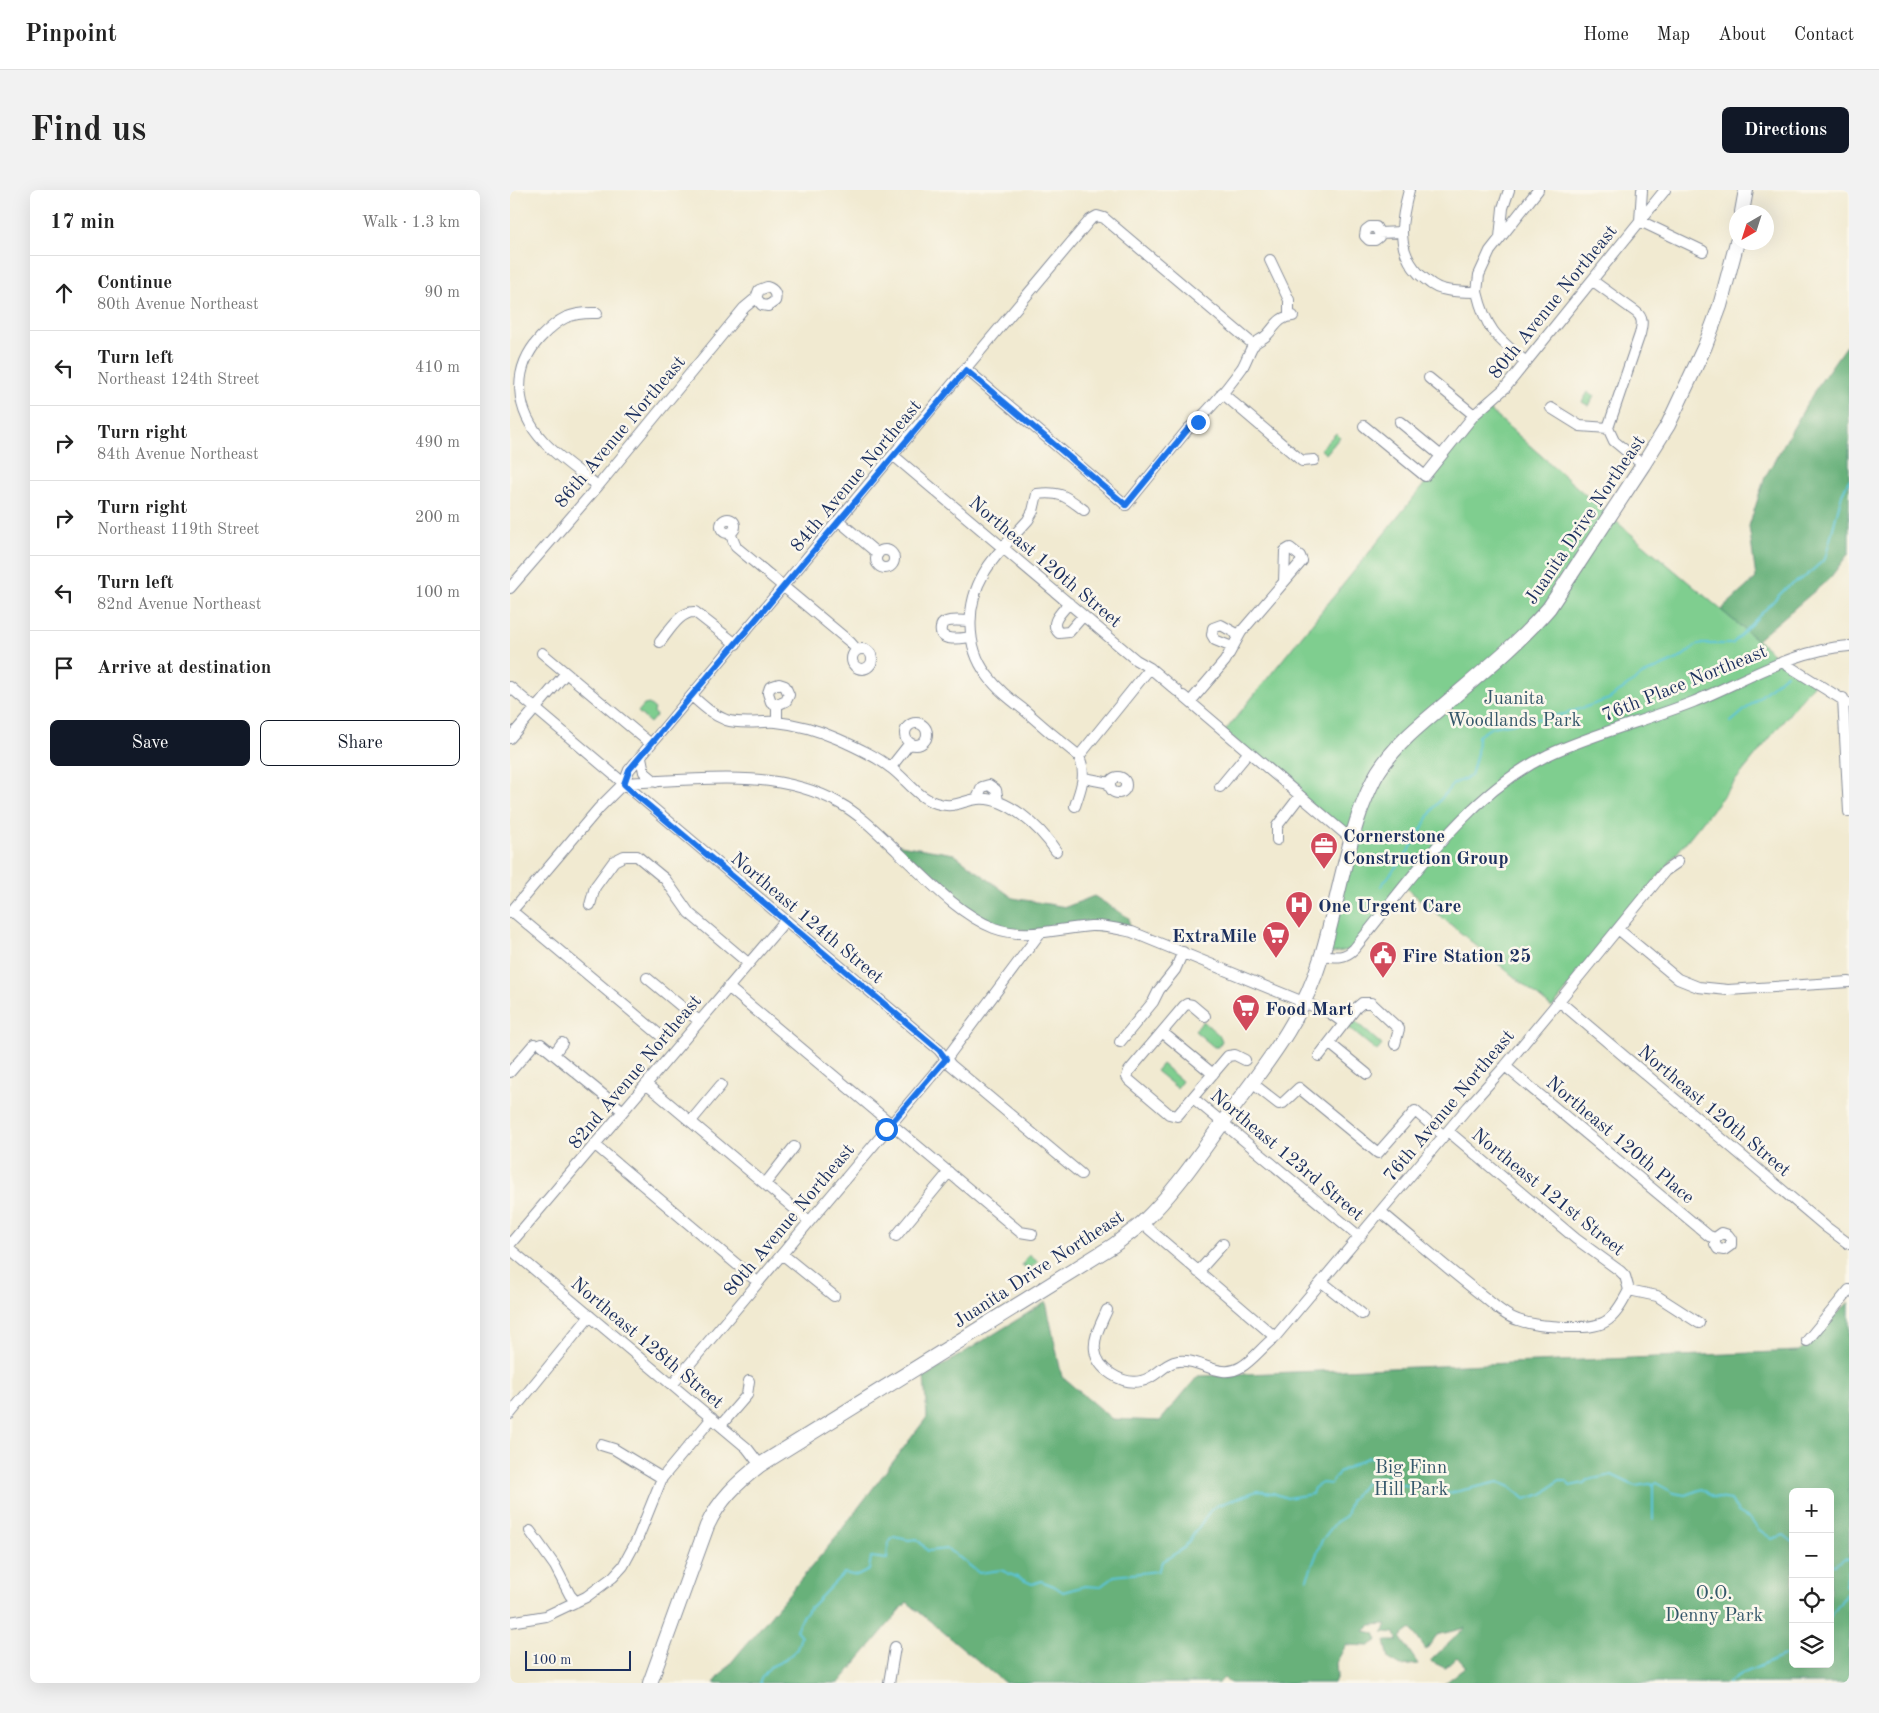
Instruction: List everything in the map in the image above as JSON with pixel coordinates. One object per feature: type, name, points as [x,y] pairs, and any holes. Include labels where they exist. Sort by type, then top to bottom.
[{"type":"main road","points":[[1743,205],[1746,190]]},
{"type":"main road","name":"Juanita Drive Northeast","points":[[650,1683],[707,1526],[723,1499],[739,1481],[760,1464],[1114,1245],[1142,1223],[1192,1165],[1287,1035],[1304,1003],[1314,981],[1322,955],[1351,838],[1370,786],[1391,754],[1404,739],[1535,625],[1554,601],[1668,425],[1705,346],[1720,306],[1735,250]]},
{"type":"street","points":[[1409,190],[1402,232],[1404,252],[1412,266],[1430,283],[1440,288],[1454,292],[1477,292]]},
{"type":"street","points":[[1500,237],[1503,208],[1509,190]]},
{"type":"street","points":[[1526,362],[1497,338],[1487,324],[1477,292],[1479,275],[1490,251],[1534,198],[1538,190]]},
{"type":"street","points":[[1642,190],[1640,221],[1703,251]]},
{"type":"street","name":"80th Avenue Northeast","points":[[1364,426],[1424,476],[1474,415],[1505,388],[1666,190]]},
{"type":"street","name":"84th Avenue Northeast","points":[[511,912],[599,808],[624,784],[629,770],[839,522],[1090,220],[1097,216],[1104,218],[1254,345]]},
{"type":"street","points":[[1379,233],[1402,232]]},
{"type":"street","points":[[966,370],[1126,505],[1188,429],[1198,422],[1243,367],[1254,345],[1267,336],[1278,322],[1291,316],[1289,300],[1270,260]]},
{"type":"street","points":[[1592,281],[1639,314],[1643,322],[1608,428],[1614,441],[1643,465]]},
{"type":"street","name":"86th Avenue Northeast","points":[[510,588],[598,486],[744,308],[756,298]]},
{"type":"street","points":[[597,313],[579,312],[565,317],[552,325],[530,349],[521,376],[519,391],[530,422],[545,443],[598,486]]},
{"type":"street","points":[[1429,378],[1474,415]]},
{"type":"street","points":[[1222,393],[1302,461],[1314,460]]},
{"type":"street","points":[[1551,408],[1580,426],[1608,428]]},
{"type":"street","points":[[1400,422],[1440,455]]},
{"type":"street","name":"Northeast 120th Street","points":[[894,456],[1083,616],[1136,660],[1150,668],[1351,838]]},
{"type":"street","points":[[1076,806],[1084,778],[1084,767],[1079,756],[999,689],[986,674],[978,660],[971,629],[973,600],[977,586],[985,572],[1034,511],[1037,494],[1052,492],[1067,496],[1084,510]]},
{"type":"street","points":[[839,522],[878,554]]},
{"type":"street","points":[[730,534],[736,547],[850,642],[857,650]]},
{"type":"street","points":[[1183,696],[1225,661],[1239,635],[1284,582]]},
{"type":"street","points":[[1069,604],[1056,619],[1055,630],[1059,633],[1069,632],[1083,616]]},
{"type":"street","points":[[660,642],[680,618],[690,612],[695,612],[736,644]]},
{"type":"street","points":[[948,621],[971,629],[947,638],[942,635],[941,629],[943,624],[948,621]]},
{"type":"street","points":[[1232,647],[1215,640],[1212,635],[1213,628],[1221,626],[1239,635]]},
{"type":"street","name":"76th Place Northeast","points":[[1322,955],[1338,958],[1347,956],[1452,829],[1485,797],[1522,770],[1547,756],[1571,746],[1693,702],[1782,662],[1801,655],[1848,645]]},
{"type":"street","points":[[542,653],[652,744]]},
{"type":"street","points":[[1782,662],[1846,701],[1849,812]]},
{"type":"street","points":[[1079,756],[1150,668]]},
{"type":"street","points":[[510,738],[566,673]]},
{"type":"street","name":"Northeast 124th Street","points":[[510,687],[939,1050],[946,1059],[1081,1174]]},
{"type":"street","points":[[692,696],[710,712],[730,721],[777,722],[817,731],[835,738],[891,767],[924,798],[936,803],[958,805],[977,799],[998,801],[1011,807],[1046,837],[1056,851]]},
{"type":"street","points":[[777,705],[777,722]]},
{"type":"street","points":[[891,767],[910,743]]},
{"type":"street","points":[[1220,787],[1249,752]]},
{"type":"street","points":[[641,756],[644,772],[656,782]]},
{"type":"street","points":[[1084,778],[1110,783]]},
{"type":"street","points":[[624,784],[763,779],[800,787],[823,795],[859,817],[969,915],[996,929],[1024,934],[1092,926],[1132,932],[1330,1013],[1344,1023]]},
{"type":"street","points":[[977,799],[982,787],[989,785],[996,790],[998,801]]},
{"type":"street","points":[[1277,840],[1278,826],[1300,796]]},
{"type":"street","points":[[590,906],[595,887],[614,862],[624,856],[637,856],[665,879],[689,913],[748,963]]},
{"type":"street","name":"76th Avenue Northeast","points":[[1107,1310],[1095,1339],[1094,1350],[1103,1366],[1125,1382],[1143,1381],[1172,1362],[1184,1360],[1224,1372],[1241,1367],[1275,1337],[1446,1133],[1505,1066],[1665,871],[1678,862]]},
{"type":"street","points":[[511,912],[662,1036]]},
{"type":"street","name":"82nd Avenue Northeast","points":[[510,1244],[785,921]]},
{"type":"street","points":[[1618,929],[1678,978],[1704,988],[1728,990],[1849,982]]},
{"type":"street","name":"80th Avenue Northeast","points":[[672,1385],[946,1059],[1040,933]]},
{"type":"street","points":[[1120,1042],[1153,1002],[1159,990],[1175,970],[1183,952]]},
{"type":"street","points":[[647,978],[699,1021]]},
{"type":"street","points":[[728,987],[1020,1232],[1032,1234]]},
{"type":"street","name":"Northeast 120th Street","points":[[1559,1001],[1819,1221],[1849,1244]]},
{"type":"street","points":[[1319,1056],[1362,1003],[1370,1003],[1399,1029],[1396,1044]]},
{"type":"street","points":[[1205,1016],[1192,1005],[1187,1004],[1184,1006],[1128,1076],[1129,1080],[1169,1114],[1175,1116],[1180,1114],[1228,1056],[1235,1055],[1245,1060]]},
{"type":"street","points":[[1162,1032],[1213,1074]]},
{"type":"street","points":[[554,1054],[562,1043]]},
{"type":"street","points":[[1329,1043],[1367,1074]]},
{"type":"street","points":[[510,1072],[538,1044],[554,1054],[623,1111]]},
{"type":"street","name":"Northeast 120th Place","points":[[1505,1066],[1703,1231],[1715,1238]]},
{"type":"street","name":"Northeast 121st Street","points":[[1252,1083],[1279,1104],[1283,1103],[1299,1088],[1378,1153],[1415,1111],[1446,1133],[1576,1239],[1620,1271],[1625,1276],[1629,1290]]},
{"type":"street","points":[[646,1084],[809,1221]]},
{"type":"street","points":[[690,1122],[721,1085]]},
{"type":"street","name":"Northeast 123rd Street","points":[[1193,1098],[1360,1237]]},
{"type":"street","points":[[594,1144],[753,1278]]},
{"type":"street","points":[[765,1184],[794,1147]]},
{"type":"street","points":[[896,1236],[949,1172]]},
{"type":"street","points":[[1381,1212],[1508,1316],[1517,1320],[1539,1325],[1586,1328],[1598,1326],[1612,1318],[1629,1290],[1657,1296],[1699,1323]]},
{"type":"street","points":[[1142,1223],[1275,1337]]},
{"type":"street","points":[[1198,1272],[1223,1244]]},
{"type":"street","name":"Northeast 128th Street","points":[[510,1249],[721,1425],[747,1448],[760,1464]]},
{"type":"street","points":[[782,1254],[834,1296]]},
{"type":"street","points":[[1322,1282],[1362,1314]]},
{"type":"street","points":[[1807,1341],[1849,1290]]},
{"type":"street","points":[[510,1414],[590,1316]]},
{"type":"street","points":[[721,1425],[747,1395],[750,1381]]},
{"type":"street","points":[[510,1622],[546,1616],[576,1602],[601,1587],[622,1566],[637,1540],[662,1478],[712,1418]]},
{"type":"street","points":[[600,1446],[614,1449],[662,1478]]},
{"type":"street","points":[[530,1532],[555,1566],[570,1595],[576,1602]]},
{"type":"street","points":[[889,1683],[895,1647]]},
{"type":"green space","points":[[1849,341],[1849,553],[1830,578],[1757,640],[1721,610],[1756,578],[1749,526],[1765,477],[1815,390]]},
{"type":"green space","points":[[1588,392],[1594,396],[1589,406],[1582,402]]},
{"type":"green space","name":"Juanita Woodlands Park","points":[[1484,405],[1605,512],[1782,661],[1815,682],[1552,1008],[1405,887],[1354,949],[1322,955],[1351,839],[1225,731],[1426,482],[1425,476]]},
{"type":"green space","points":[[1336,433],[1340,437],[1326,454],[1320,449]]},
{"type":"green space","points":[[649,704],[655,709],[656,716],[650,723],[638,712],[644,705]]},
{"type":"green space","points":[[888,843],[954,854],[1013,898],[1066,907],[1094,896],[1129,918],[1130,929],[1040,933],[983,923]]},
{"type":"green space","points":[[1203,1021],[1220,1036],[1222,1041],[1218,1047],[1214,1047],[1195,1031]]},
{"type":"green space","points":[[1355,1021],[1382,1045],[1377,1051],[1349,1028]]},
{"type":"green space","points":[[1162,1064],[1182,1081],[1177,1088],[1156,1071]]},
{"type":"green space","points":[[1029,1255],[1038,1262],[1029,1269],[1022,1265]]},
{"type":"green space","points":[[1046,1302],[1062,1377],[1112,1419],[1160,1421],[1198,1376],[1799,1351],[1849,1302],[1849,1683],[1503,1683],[1503,1680],[1501,1683],[1445,1683],[1466,1667],[1457,1657],[1445,1668],[1430,1661],[1465,1628],[1437,1635],[1426,1650],[1411,1629],[1400,1637],[1418,1664],[1401,1666],[1389,1659],[1385,1641],[1398,1641],[1395,1633],[1383,1632],[1387,1624],[1371,1625],[1364,1631],[1375,1633],[1378,1640],[1369,1646],[1346,1645],[1336,1663],[1337,1676],[1334,1683],[1231,1683],[1224,1678],[1219,1683],[1005,1683],[907,1602],[839,1683],[714,1683],[833,1541],[927,1417],[924,1377]]},
{"type":"waterway","points":[[1381,886],[1410,849],[1433,809],[1453,784],[1471,776],[1477,753],[1478,736],[1492,727],[1565,714],[1609,699],[1642,675],[1680,658],[1698,644],[1732,644],[1786,588],[1806,576],[1825,559],[1842,494],[1849,480]]},
{"type":"waterway","points":[[1731,722],[1786,674]]},
{"type":"waterway","points":[[760,1683],[760,1680],[770,1667],[785,1660],[797,1649],[801,1636],[796,1630],[803,1615],[844,1573],[857,1576],[869,1570],[871,1557],[887,1559],[888,1543],[894,1537],[909,1540],[917,1539],[928,1551],[946,1549],[979,1573],[1001,1570],[1032,1584],[1041,1581],[1063,1592],[1085,1586],[1100,1587],[1114,1576],[1158,1571],[1162,1562],[1184,1548],[1210,1511],[1216,1506],[1257,1491],[1273,1493],[1287,1498],[1312,1494],[1314,1488],[1322,1483],[1331,1484],[1339,1472],[1368,1457],[1382,1459],[1394,1483],[1446,1494],[1498,1482],[1511,1487],[1525,1499],[1543,1494],[1558,1481],[1566,1481],[1570,1486],[1612,1475],[1635,1486],[1656,1483],[1674,1493],[1685,1495],[1702,1489],[1713,1497],[1731,1500],[1738,1512],[1750,1519],[1758,1529],[1772,1539],[1784,1535],[1789,1539]]},
{"type":"waterway","points":[[1307,1579],[1322,1540],[1336,1522],[1346,1516],[1350,1501],[1368,1480],[1385,1477],[1392,1482]]},
{"type":"waterway","points":[[1653,1484],[1653,1519]]},
{"type":"waterway","points":[[1834,1565],[1845,1558],[1849,1559]]},
{"type":"waterway","points":[[1848,1590],[1845,1585],[1849,1570]]},
{"type":"waterway","points":[[1834,1612],[1848,1591]]},
{"type":"waterway","points":[[1728,1683],[1737,1676],[1789,1654]]},
{"type":"place","name":"Cornerstone Construction Group","points":[[1324,870]]},
{"type":"place","name":"One Urgent Care","points":[[1299,929]]},
{"type":"place","name":"ExtraMile","points":[[1276,959]]},
{"type":"place","name":"Fire Station 25","points":[[1383,979]]},
{"type":"place","name":"Food Mart","points":[[1246,1032]]},
{"type":"route","points":[[886,1129],[946,1059],[939,1050],[636,795],[624,784],[629,770],[966,370],[1126,505],[1188,429],[1198,422]]},
{"type":"park label","name":"Big Finn Hill Park","points":[[1411,1477]]},
{"type":"park label","name":"O.O. Denny Park","points":[[1714,1603]]}]
